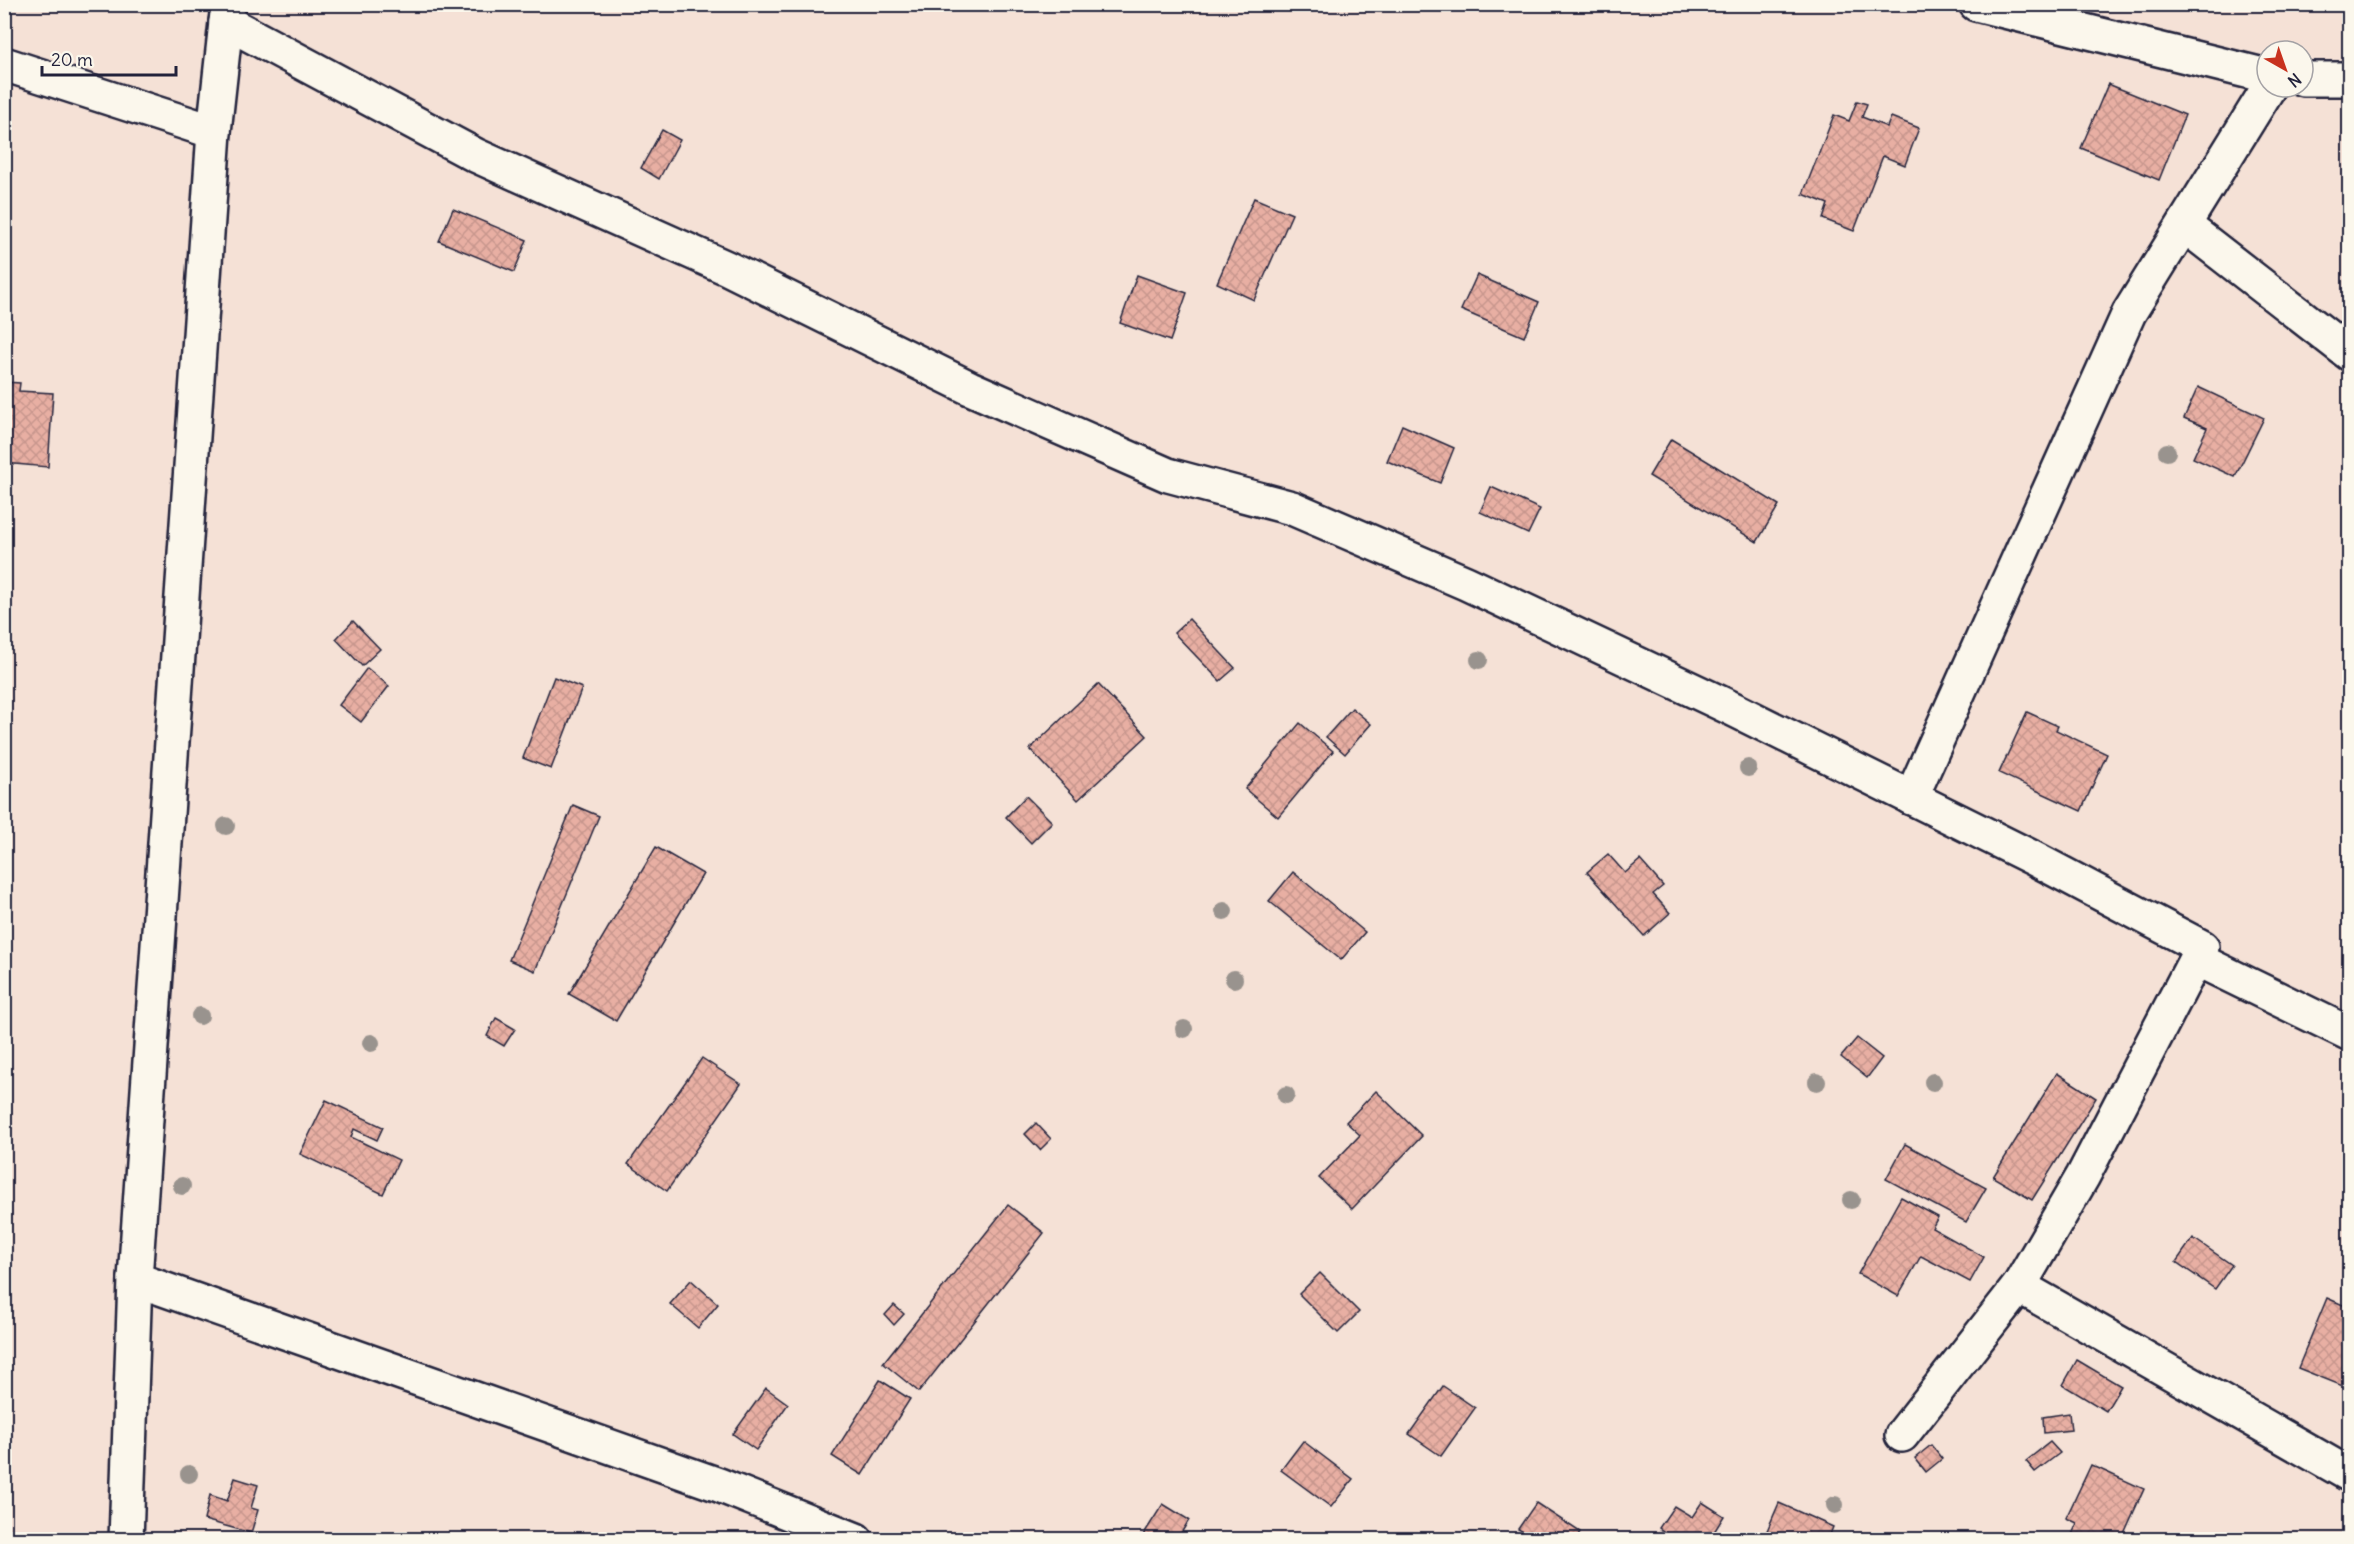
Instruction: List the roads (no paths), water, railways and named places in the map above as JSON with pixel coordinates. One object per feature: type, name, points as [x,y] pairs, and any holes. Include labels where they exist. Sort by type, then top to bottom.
[{"type":"street","points":[[1976,4],[2255,73]]},
{"type":"street","points":[[126,1539],[135,1279],[214,132],[227,13],[475,155],[727,268],[970,388],[1167,476],[1292,508],[1466,583],[1733,709],[2202,947],[2084,1176],[2019,1286],[1902,1435]]},
{"type":"street","points":[[4,64],[214,132]]},
{"type":"street","points":[[2315,78],[2349,79]]},
{"type":"street","points":[[1911,798],[2129,313],[2262,99]]},
{"type":"street","points":[[2184,225],[2349,354]]},
{"type":"street","points":[[2196,958],[2349,1034]]},
{"type":"street","points":[[135,1279],[719,1485],[856,1539]]},
{"type":"street","points":[[2019,1286],[2349,1475]]}]
